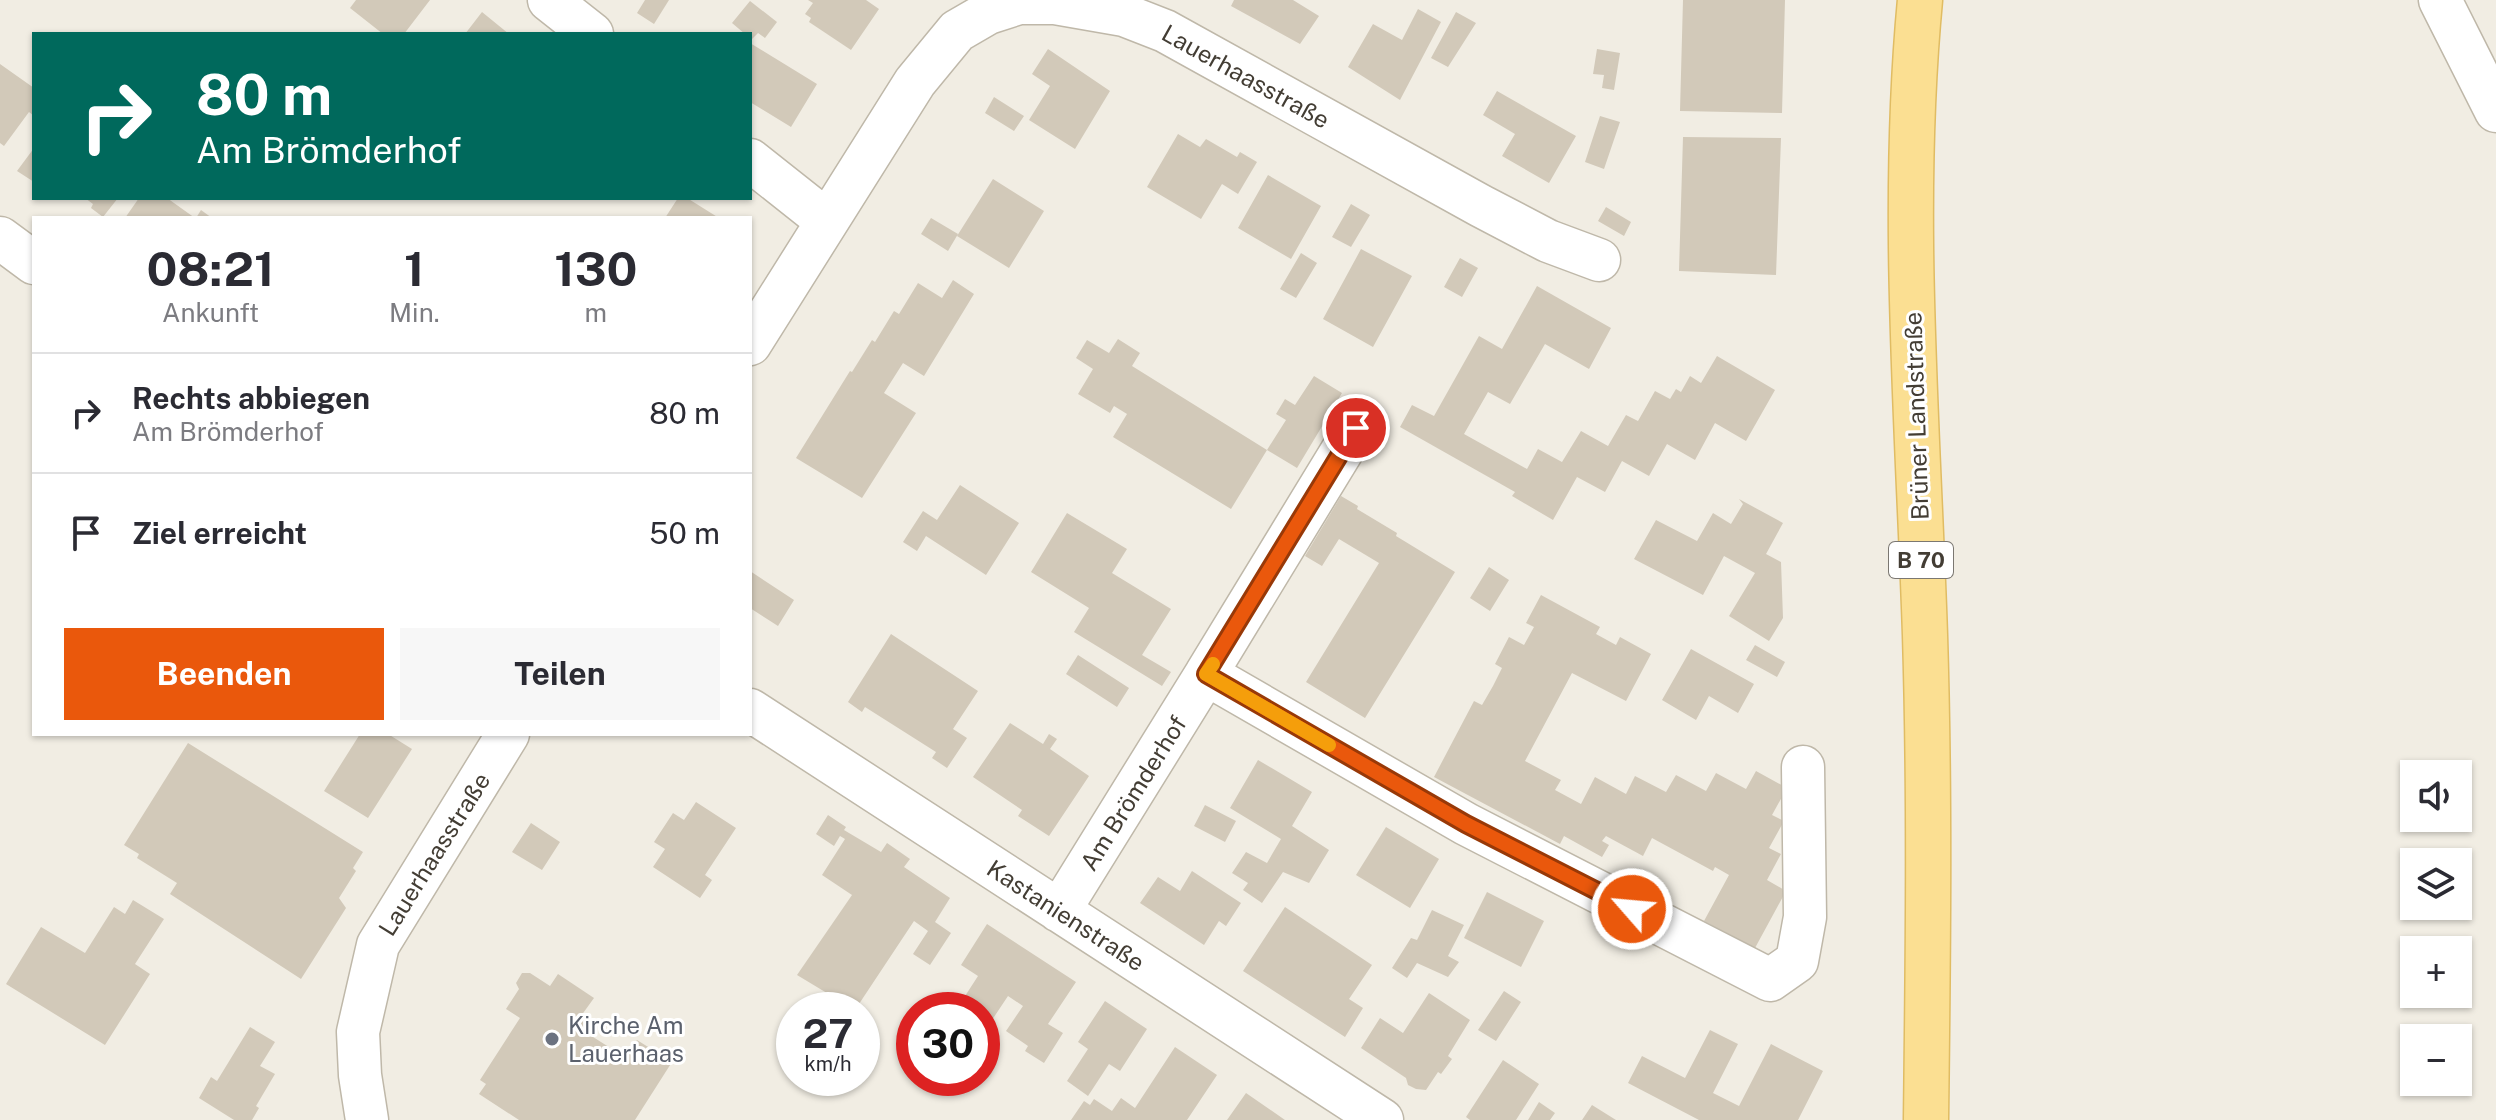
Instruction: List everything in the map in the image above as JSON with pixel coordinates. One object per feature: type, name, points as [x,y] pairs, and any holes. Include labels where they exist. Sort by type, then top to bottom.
[{"type":"main road","name":"Brüner Landstraße","points":[[1920,0],[1911,211],[1913,367],[1925,636],[1929,901],[1926,1120]]},
{"type":"street","points":[[549,0],[589,32]]},
{"type":"street","points":[[2440,0],[2496,111]]},
{"type":"street","name":"Lauerhaasstraße","points":[[752,341],[915,82],[957,31],[988,13],[1019,3],[1055,3],[1124,15],[1165,31],[1481,206],[1548,241],[1599,260]]},
{"type":"street","points":[[752,162],[827,221]]},
{"type":"street","points":[[0,238],[32,262]]},
{"type":"street","name":"Am Brömderhof","points":[[1059,911],[1356,428]]},
{"type":"street","points":[[1206,674],[1466,824],[1770,980],[1797,961],[1805,917],[1803,767]]},
{"type":"street","name":"Kastanienstraße","points":[[752,711],[1382,1120]]},
{"type":"street","name":"Lauerhaasstraße","points":[[367,1120],[358,1032],[378,945],[507,736]]},
{"type":"building","points":[[356,0],[430,0],[406,32],[380,32],[350,8]]},
{"type":"building","points":[[645,0],[669,0],[654,24],[637,13]]},
{"type":"building","points":[[808,0],[866,0],[879,9],[851,50],[809,22],[811,18],[805,14],[813,3]]},
{"type":"building","points":[[1234,0],[1293,0],[1319,16],[1300,44],[1231,6]]},
{"type":"building","points":[[1683,0],[1785,0],[1782,113],[1680,111]]},
{"type":"building","points":[[750,1],[777,22],[765,38],[758,33],[752,39],[752,32],[743,32],[732,23]]},
{"type":"building","points":[[1418,9],[1441,22],[1400,100],[1348,67],[1373,24],[1402,40]]},
{"type":"building","points":[[482,12],[507,32],[467,32]]},
{"type":"building","points":[[1456,12],[1476,23],[1448,67],[1431,58]]},
{"type":"building","points":[[752,44],[817,84],[791,127],[752,103]]},
{"type":"building","points":[[1048,49],[1110,91],[1075,149],[1029,120],[1050,86],[1032,74]]},
{"type":"building","points":[[1597,49],[1620,53],[1614,90],[1602,88],[1604,75],[1593,74]]},
{"type":"building","points":[[0,64],[32,87],[32,114],[29,112],[4,146],[0,143]]},
{"type":"building","points":[[1497,91],[1576,136],[1549,183],[1502,156],[1515,134],[1483,115]]},
{"type":"building","points":[[994,97],[1024,116],[1014,131],[985,113]]},
{"type":"building","points":[[1600,116],[1620,122],[1604,169],[1585,162]]},
{"type":"building","points":[[1178,134],[1200,147],[1206,139],[1237,157],[1240,152],[1257,162],[1238,194],[1222,184],[1201,219],[1147,187]]},
{"type":"building","points":[[1683,137],[1781,138],[1776,275],[1679,271]]},
{"type":"building","points":[[32,151],[32,181],[17,171]]},
{"type":"building","points":[[1268,175],[1321,206],[1291,259],[1238,228]]},
{"type":"building","points":[[993,179],[1044,211],[1009,268],[957,236]]},
{"type":"building","points":[[88,200],[116,200],[104,216],[91,208],[93,204]]},
{"type":"building","points":[[138,200],[170,200],[192,216],[126,216]]},
{"type":"building","points":[[677,200],[690,200],[716,216],[666,216]]},
{"type":"building","points":[[1351,204],[1370,215],[1351,247],[1332,237]]},
{"type":"building","points":[[1606,207],[1631,222],[1624,236],[1598,221]]},
{"type":"building","points":[[931,218],[958,234],[948,251],[921,234]]},
{"type":"building","points":[[1361,249],[1412,276],[1373,347],[1323,319]]},
{"type":"building","points":[[1301,253],[1317,263],[1296,298],[1280,289]]},
{"type":"building","points":[[1460,258],[1478,268],[1462,297],[1444,287]]},
{"type":"building","points":[[953,280],[974,294],[924,376],[903,363],[884,393],[916,413],[862,498],[796,458],[850,371],[872,340],[875,342],[894,311],[899,314],[918,283],[942,298]]},
{"type":"building","points":[[1537,286],[1611,328],[1589,369],[1545,344],[1510,404],[1488,392],[1464,434],[1527,469],[1538,449],[1562,462],[1581,431],[1608,446],[1626,415],[1638,421],[1655,391],[1670,399],[1676,389],[1681,392],[1690,376],[1701,383],[1717,356],[1775,390],[1746,441],[1715,423],[1695,460],[1667,444],[1649,476],[1622,461],[1605,492],[1577,477],[1553,520],[1512,496],[1515,492],[1400,427],[1412,405],[1434,416],[1479,336],[1502,349]]},
{"type":"building","points":[[1118,339],[1140,353],[1132,366],[1267,450],[1231,509],[1113,437],[1127,414],[1114,406],[1110,413],[1078,394],[1093,369],[1076,358],[1087,340],[1109,353]]},
{"type":"building","points":[[1314,376],[1342,393],[1297,468],[1267,450],[1286,420],[1276,414],[1285,399],[1295,405]]},
{"type":"building","points":[[960,485],[1019,523],[986,575],[926,536],[917,551],[903,542],[923,511],[937,520]]},
{"type":"building","points":[[1341,496],[1397,533],[1396,536],[1455,572],[1365,718],[1306,682],[1379,563],[1339,539],[1322,566],[1305,556]]},
{"type":"building","points":[[1739,499],[1783,523],[1766,554],[1781,562],[1783,618],[1769,641],[1729,616],[1755,573],[1724,556],[1703,595],[1634,559],[1656,520],[1697,541],[1713,513],[1731,524],[1743,504]]},
{"type":"building","points":[[1067,513],[1127,549],[1112,573],[1171,609],[1142,655],[1171,672],[1162,686],[1074,632],[1089,608],[1031,572]]},
{"type":"building","points":[[1489,567],[1509,580],[1490,611],[1470,598]]},
{"type":"building","points":[[752,572],[794,600],[778,626],[752,609]]},
{"type":"building","points":[[1541,595],[1600,627],[1596,634],[1616,645],[1620,637],[1651,654],[1626,701],[1572,673],[1525,761],[1561,780],[1555,790],[1581,804],[1595,777],[1626,794],[1635,776],[1666,792],[1676,775],[1706,791],[1716,773],[1746,789],[1756,771],[1787,788],[1772,815],[1784,821],[1769,848],[1781,854],[1767,880],[1786,891],[1755,948],[1704,921],[1729,875],[1715,867],[1713,871],[1652,838],[1643,856],[1606,836],[1602,841],[1609,845],[1602,857],[1564,836],[1560,844],[1434,777],[1474,701],[1482,705],[1493,686],[1502,668],[1495,664],[1509,637],[1524,645],[1534,627],[1526,623]]},
{"type":"building","points":[[891,634],[978,691],[953,729],[967,738],[947,768],[932,758],[936,752],[865,707],[862,712],[848,702]]},
{"type":"building","points":[[1755,645],[1785,662],[1777,677],[1746,660]]},
{"type":"building","points":[[1691,649],[1754,684],[1738,713],[1709,696],[1696,720],[1662,700]]},
{"type":"building","points":[[1078,655],[1129,688],[1117,707],[1066,674]]},
{"type":"building","points":[[1010,723],[1043,744],[1049,734],[1057,739],[1050,749],[1089,776],[1049,836],[1018,816],[1022,810],[973,777]]},
{"type":"building","points":[[359,736],[391,736],[412,749],[368,818],[324,791]]},
{"type":"building","points":[[188,743],[363,852],[353,868],[356,871],[339,898],[346,908],[301,979],[170,894],[177,883],[137,858],[139,854],[124,845]]},
{"type":"building","points":[[1258,760],[1312,792],[1292,826],[1329,850],[1309,883],[1283,872],[1262,903],[1243,890],[1248,883],[1232,873],[1246,852],[1267,863],[1281,839],[1230,808]]},
{"type":"building","points":[[696,802],[736,828],[705,875],[712,880],[700,898],[653,867],[665,849],[654,842],[673,813],[684,820]]},
{"type":"building","points":[[1205,805],[1236,821],[1225,842],[1194,826]]},
{"type":"building","points":[[828,815],[846,827],[844,830],[881,852],[887,843],[910,859],[904,867],[950,898],[935,922],[951,933],[930,965],[913,954],[928,931],[914,921],[867,992],[825,992],[797,975],[852,895],[822,875],[845,839],[840,836],[834,846],[816,834]]},
{"type":"building","points":[[531,823],[560,842],[542,870],[512,852]]},
{"type":"building","points":[[1386,827],[1439,859],[1410,908],[1356,875]]},
{"type":"building","points":[[1192,871],[1241,903],[1226,926],[1219,921],[1204,945],[1140,903],[1158,877],[1180,891]]},
{"type":"building","points":[[1487,892],[1544,921],[1521,967],[1464,938]]},
{"type":"building","points":[[133,900],[164,919],[135,964],[150,974],[105,1045],[6,984],[41,927],[85,953],[114,907],[125,914]]},
{"type":"building","points":[[1285,907],[1372,965],[1349,999],[1363,1008],[1345,1037],[1243,971]]},
{"type":"building","points":[[1432,910],[1464,925],[1448,956],[1459,962],[1448,977],[1417,963],[1407,978],[1392,968],[1411,938],[1417,940]]},
{"type":"building","points":[[987,924],[1076,982],[1048,1024],[1063,1033],[1044,1063],[1025,1051],[1028,1046],[1006,1031],[1023,1006],[1008,996],[1000,1008],[1000,992],[968,992],[978,976],[961,965]]},
{"type":"building","name":"Kirche Am Lauerhaas","points":[[522,973],[530,973],[550,986],[558,974],[594,998],[581,1016],[588,1021],[582,1030],[612,1049],[610,1052],[624,1060],[637,1040],[672,1062],[635,1120],[519,1120],[479,1094],[486,1084],[480,1080],[520,1018],[506,1009],[519,989],[516,983]]},
{"type":"building","points":[[1504,991],[1521,1002],[1496,1041],[1478,1030]]},
{"type":"building","points":[[1429,993],[1470,1020],[1448,1056],[1452,1059],[1426,1090],[1408,1085],[1406,1078],[1361,1048],[1380,1018],[1403,1033]]},
{"type":"building","points":[[1105,1001],[1147,1029],[1120,1071],[1109,1064],[1088,1096],[1067,1081],[1088,1049],[1078,1042]]},
{"type":"building","points":[[250,1027],[275,1042],[260,1066],[275,1074],[256,1106],[259,1108],[252,1120],[234,1120],[199,1098],[211,1077],[217,1081]]},
{"type":"building","points":[[1710,1030],[1738,1044],[1713,1093],[1739,1106],[1771,1044],[1823,1071],[1798,1120],[1699,1120],[1628,1083],[1642,1056],[1685,1078]]},
{"type":"building","points":[[1175,1047],[1217,1075],[1187,1120],[1071,1120],[1084,1101],[1090,1105],[1094,1099],[1112,1111],[1121,1098],[1135,1108]]},
{"type":"building","points":[[1503,1060],[1539,1084],[1516,1120],[1470,1120],[1466,1117]]},
{"type":"building","points":[[1246,1093],[1285,1120],[1227,1120]]},
{"type":"building","points":[[1539,1102],[1555,1113],[1550,1120],[1528,1120]]},
{"type":"building","points":[[1592,1105],[1616,1120],[1582,1120]]},
{"type":"slow traffic","points":[[1213,664],[1206,674],[1329,745]]},
{"type":"place","name":"Kirche Am Lauerhaas","points":[[552,1039]]},
{"type":"route","points":[[1356,428],[1206,674],[1466,824],[1632,909]]}]
